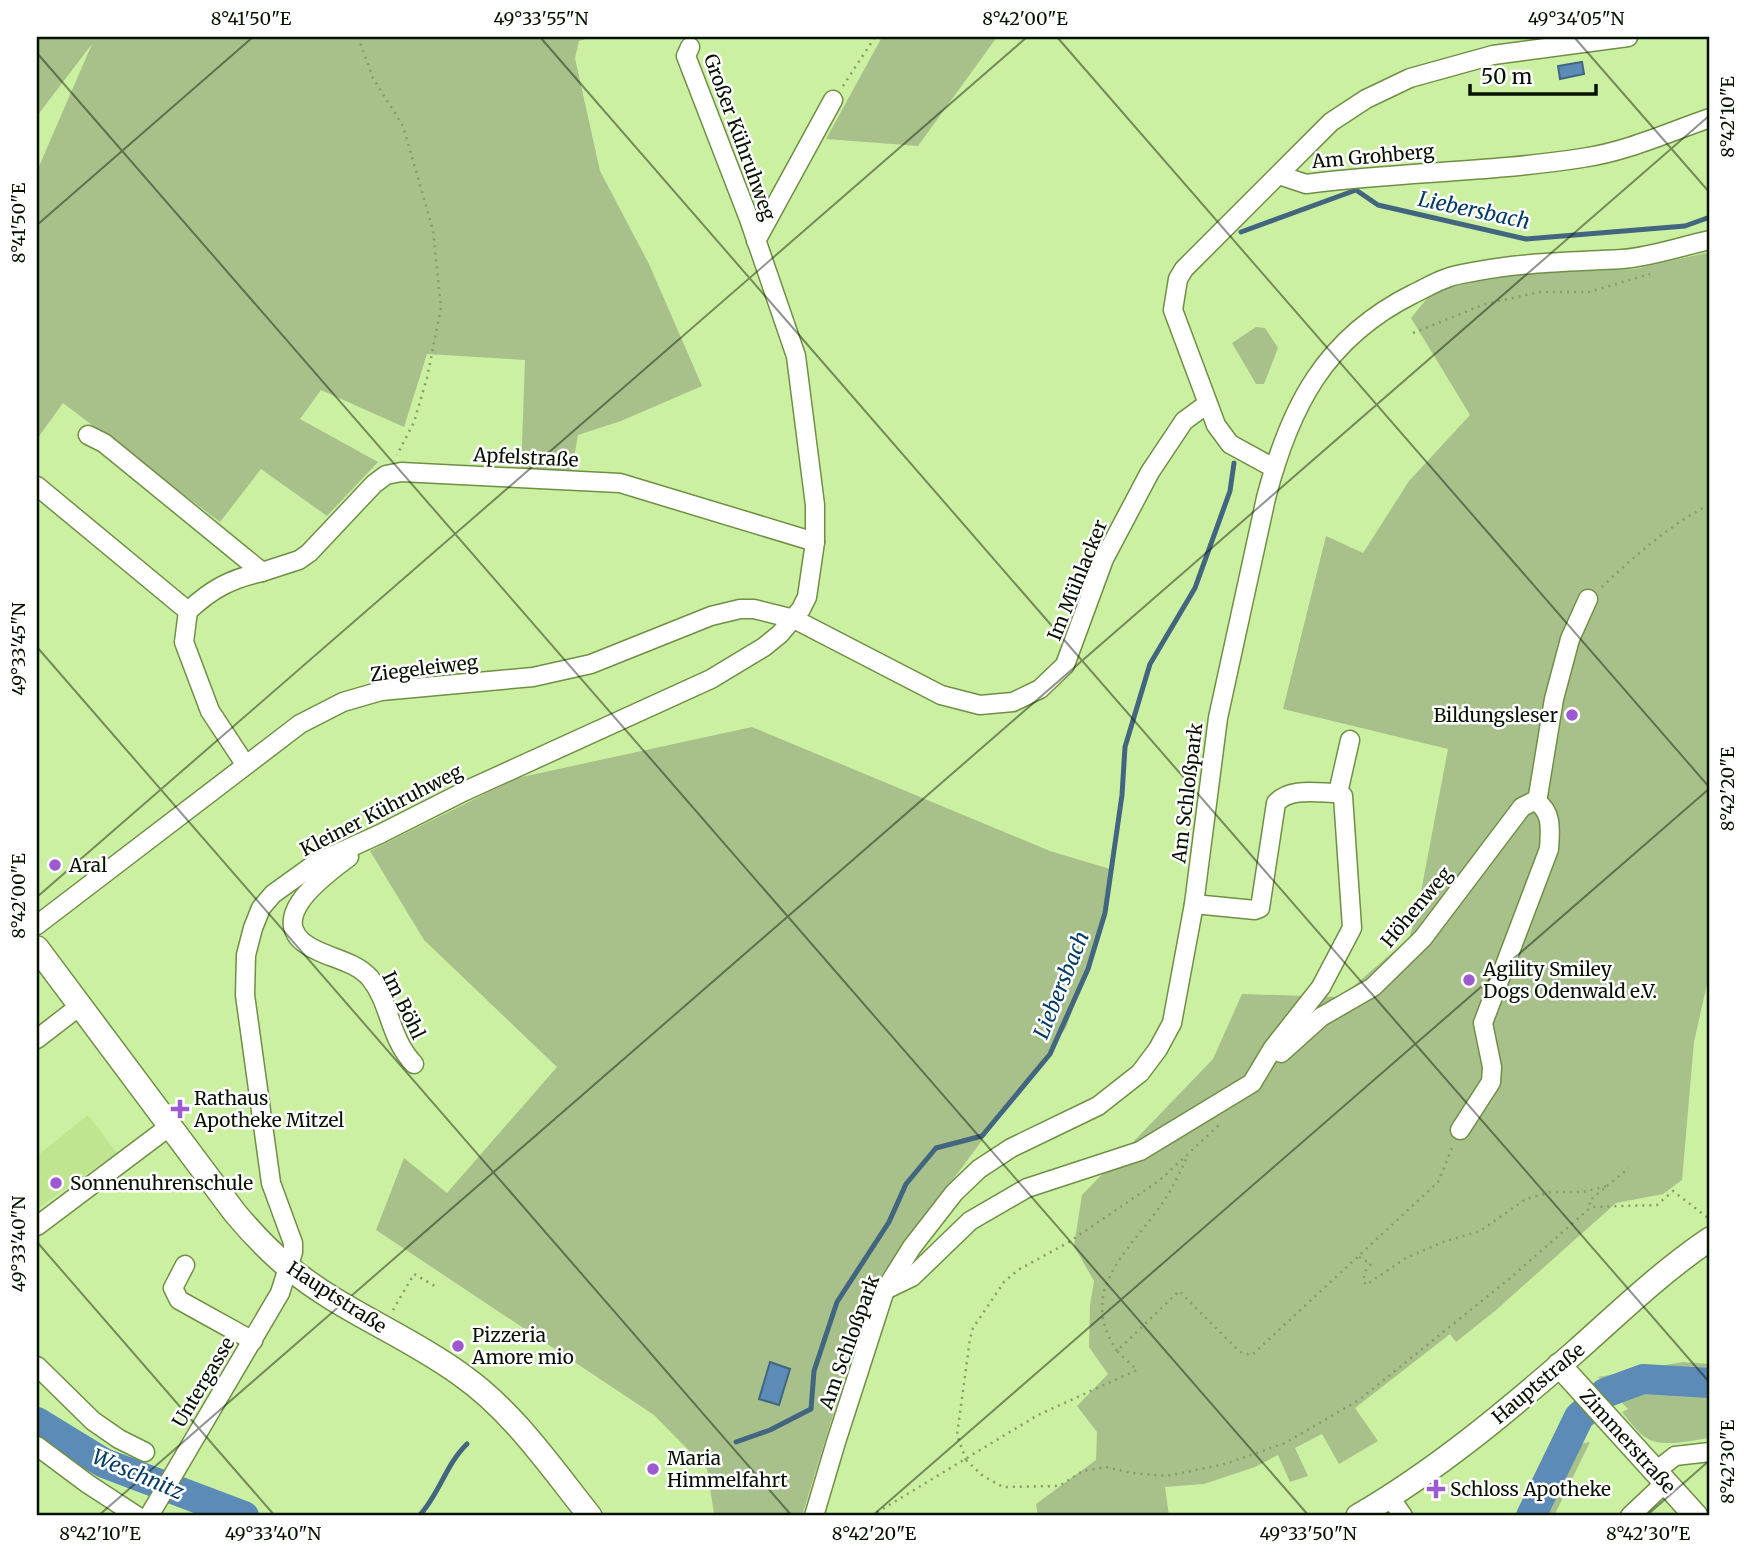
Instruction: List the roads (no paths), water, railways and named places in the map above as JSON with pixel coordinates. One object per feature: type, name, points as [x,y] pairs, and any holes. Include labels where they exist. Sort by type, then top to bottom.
[{"type":"main road","name":"Hauptstraße","points":[[37,948],[235,1213],[261,1242],[288,1268],[315,1287],[428,1353],[489,1396],[512,1419],[590,1516]]},
{"type":"main road","name":"Hauptstraße","points":[[1358,1516],[1396,1507],[1459,1449],[1675,1263],[1710,1240]]},
{"type":"main road","name":"Zimmerstraße","points":[[1559,1365],[1696,1516]]},
{"type":"street","points":[[1274,468],[1230,444],[1216,425],[1173,310],[1178,279],[1184,269],[1331,122],[1348,109],[1410,78],[1493,55],[1628,37]]},
{"type":"street","name":"Großer Kühruhweg","points":[[690,47],[686,56],[796,356],[815,505],[815,542],[807,597],[794,619],[764,647],[711,679]]},
{"type":"street","name":"Großer Kühruhweg","points":[[756,241],[833,100]]},
{"type":"street","name":"Am Grohberg","points":[[1279,175],[1306,184],[1378,175],[1483,169],[1585,158],[1710,118]]},
{"type":"street","name":"Am Schloßpark","points":[[814,1516],[885,1290],[929,1225],[954,1193],[979,1169],[1011,1148],[1098,1106],[1140,1073],[1158,1049],[1172,1023],[1194,904],[1218,718],[1274,468],[1304,395],[1326,362],[1383,309],[1448,277],[1513,265],[1626,258],[1710,240]]},
{"type":"street","name":"Im Mühlacker","points":[[794,619],[941,695],[980,705],[1013,702],[1040,689],[1065,665],[1104,559],[1150,472],[1184,421],[1207,404]]},
{"type":"street","points":[[88,435],[104,443],[262,572]]},
{"type":"street","name":"Apfelstraße","points":[[262,572],[304,557],[374,484],[386,475],[401,472],[620,483],[815,542]]},
{"type":"street","points":[[37,486],[188,611]]},
{"type":"street","points":[[246,764],[210,711],[184,642],[188,611],[207,593],[235,578],[262,572]]},
{"type":"street","points":[[1460,1130],[1492,1082],[1492,1067],[1483,1023],[1549,849],[1549,818],[1543,806],[1537,802],[1557,687],[1570,639],[1588,599]]},
{"type":"street","name":"Ziegeleiweg","points":[[37,925],[300,724],[342,702],[381,691],[533,677],[591,664],[711,616],[740,609],[767,611],[794,619]]},
{"type":"street","name":"Kleiner Kühruhweg","points":[[288,1268],[293,1243],[271,1183],[245,995],[246,955],[261,908],[273,894],[316,863],[463,792],[711,679]]},
{"type":"street","points":[[1338,793],[1350,740]]},
{"type":"street","points":[[885,1290],[912,1277],[970,1221],[1027,1188],[1140,1150],[1252,1083],[1273,1048],[1321,988],[1352,928],[1344,799],[1338,793],[1290,793],[1276,803],[1260,908],[1255,910],[1194,904]]},
{"type":"street","name":"Höhenweg","points":[[1252,1083],[1293,1040],[1321,1017],[1373,987],[1423,938],[1522,807],[1537,802]]},
{"type":"street","name":"Im Böhl","points":[[380,834],[332,869],[300,901],[293,914],[293,926],[299,938],[309,947],[349,964],[369,977],[381,998],[397,1042],[414,1064]]},
{"type":"street","points":[[37,1039],[81,1005]]},
{"type":"street","points":[[37,1226],[170,1126]]},
{"type":"street","points":[[185,1265],[173,1288],[179,1300],[253,1341]]},
{"type":"street","name":"Untergasse","points":[[153,1509],[280,1293],[288,1268]]},
{"type":"street","points":[[37,1366],[93,1421],[119,1439],[145,1452]]},
{"type":"street","points":[[37,1446],[88,1485],[137,1516]]},
{"type":"street","points":[[1630,1516],[1675,1457],[1710,1452]]},
{"type":"water","points":[[1582,62],[1584,74],[1560,79],[1558,66]]},
{"type":"water","points":[[770,1362],[790,1369],[779,1405],[759,1399]]},
{"type":"waterway","name":"Liebersbach","points":[[1241,232],[1356,190],[1378,205],[1526,239],[1685,226],[1710,217]]},
{"type":"waterway","name":"Liebersbach","points":[[736,1442],[770,1430],[811,1409],[814,1371],[837,1302],[889,1222],[906,1184],[936,1148],[982,1136],[1050,1054],[1088,969],[1105,913],[1122,795],[1125,747],[1150,664],[1195,588],[1230,491],[1234,463]]},
{"type":"waterway","name":"Weschnitz","points":[[1531,1516],[1579,1417],[1605,1393],[1643,1379],[1710,1383]]},
{"type":"waterway","name":"Weschnitz","points":[[37,1422],[104,1463],[244,1516]]},
{"type":"waterway","name":"Liebersbach","points":[[419,1516],[432,1499],[453,1461],[467,1444]]},
{"type":"place","name":"Bildungsleser","points":[[1572,715]]},
{"type":"place","name":"Aral","points":[[55,865]]},
{"type":"place","name":"Agility Smiley Dogs Odenwald e.V.","points":[[1469,980]]},
{"type":"place","name":"Rathaus Apotheke Mitzel","points":[[180,1109]]},
{"type":"place","name":"Sonnenuhrenschule","points":[[56,1183]]},
{"type":"place","name":"Pizzeria Amore mio","points":[[458,1346]]},
{"type":"place","name":"Maria Himmelfahrt","points":[[653,1469]]},
{"type":"place","name":"Schloss Apotheke","points":[[1436,1489]]}]
